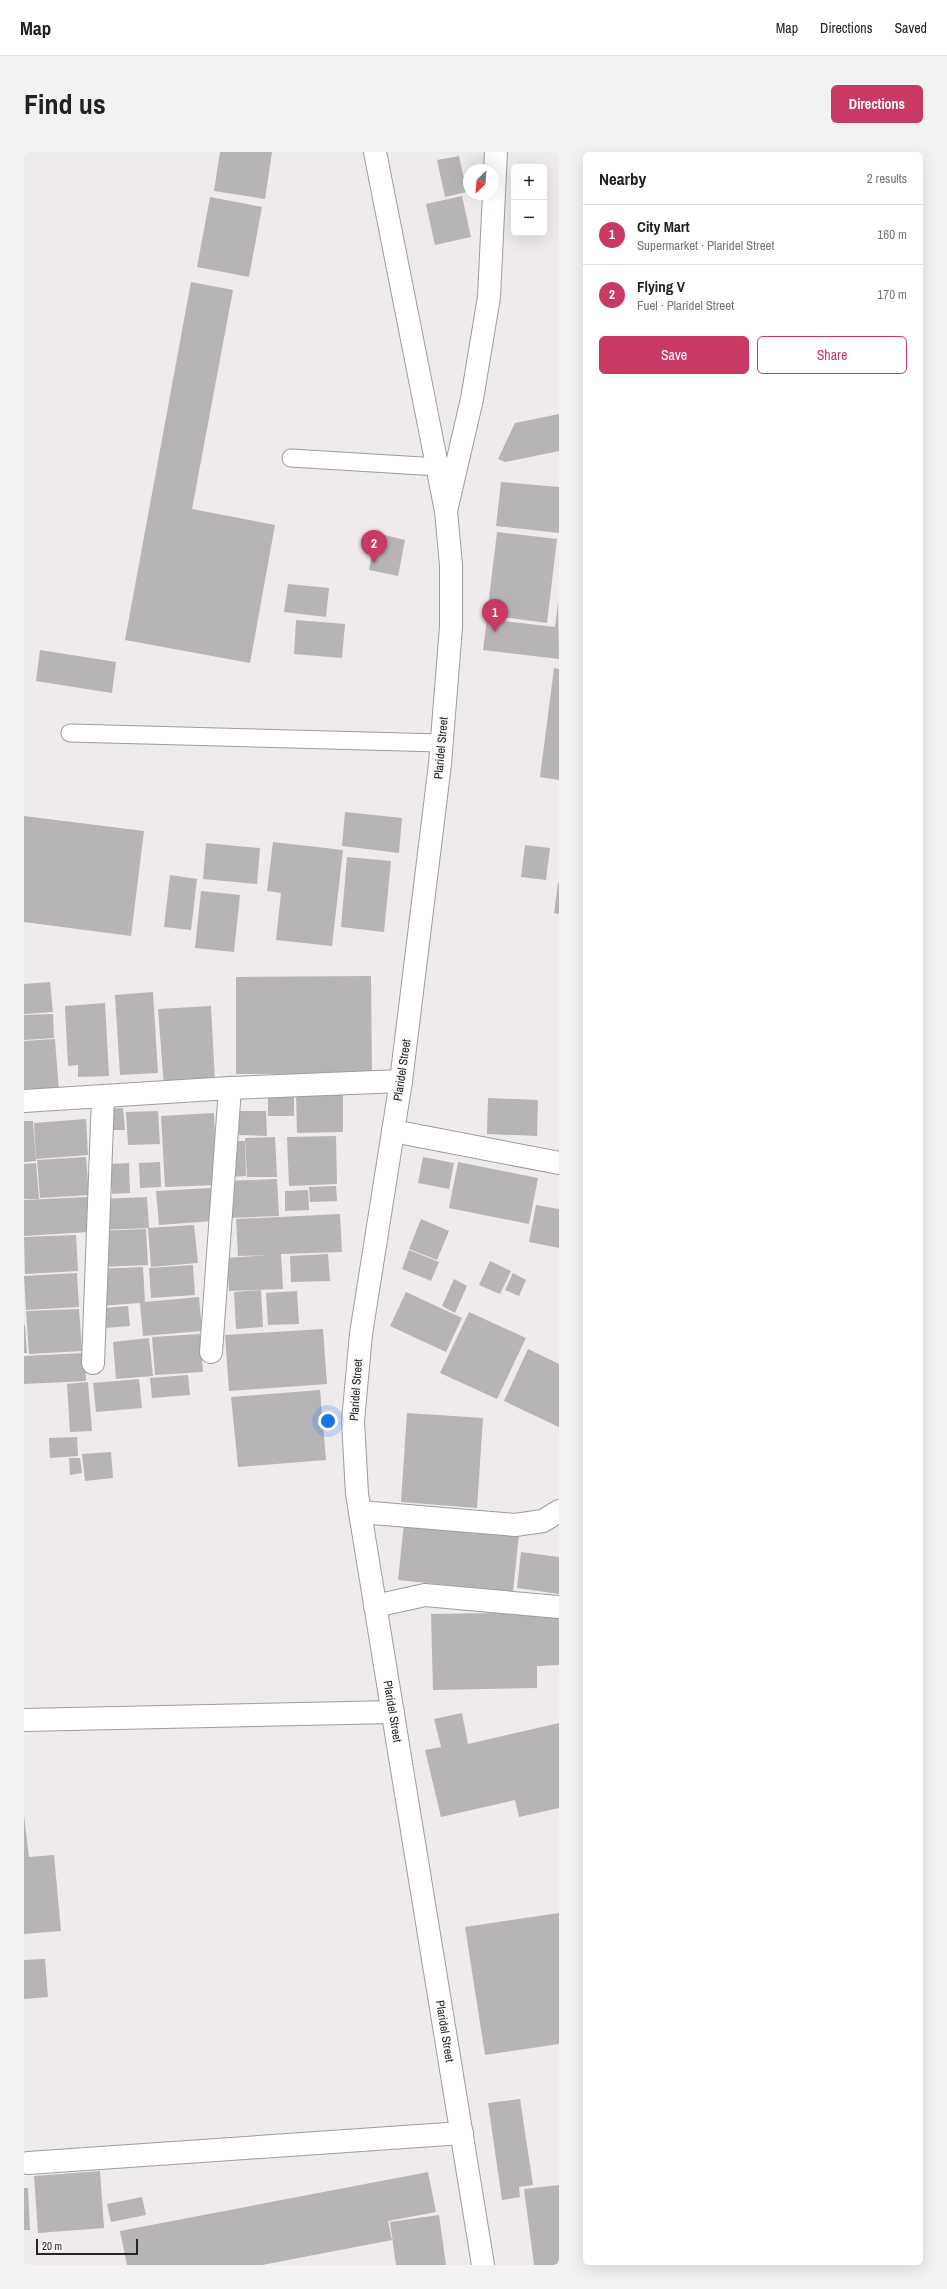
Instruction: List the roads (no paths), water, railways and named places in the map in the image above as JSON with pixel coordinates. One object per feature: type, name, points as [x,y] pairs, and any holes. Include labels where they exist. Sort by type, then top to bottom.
[{"type":"street","points":[[375,152],[446,511]]},
{"type":"street","points":[[446,511],[472,399],[489,297],[496,152]]},
{"type":"street","name":"Plaridel Street","points":[[446,511],[451,565],[451,627],[441,743],[401,1081],[361,1334],[353,1421],[357,1494],[483,2265]]},
{"type":"street","points":[[24,1101],[230,1088],[401,1081]]},
{"type":"street","points":[[212,1352],[230,1088]]},
{"type":"street","points":[[93,1363],[103,1097]]},
{"type":"street","points":[[393,1131],[559,1162]]},
{"type":"street","points":[[360,1512],[515,1525],[542,1521],[559,1511]]},
{"type":"street","points":[[375,1606],[425,1595],[559,1607]]},
{"type":"street","points":[[24,1720],[393,1712]]},
{"type":"street","points":[[28,2163],[462,2133]]},
{"type":"lane","points":[[291,458],[438,467]]},
{"type":"lane","points":[[70,733],[441,743]]},
{"type":"place","name":"Flying V","points":[[374,563]]},
{"type":"place","name":"City Mart","points":[[495,632]]}]
